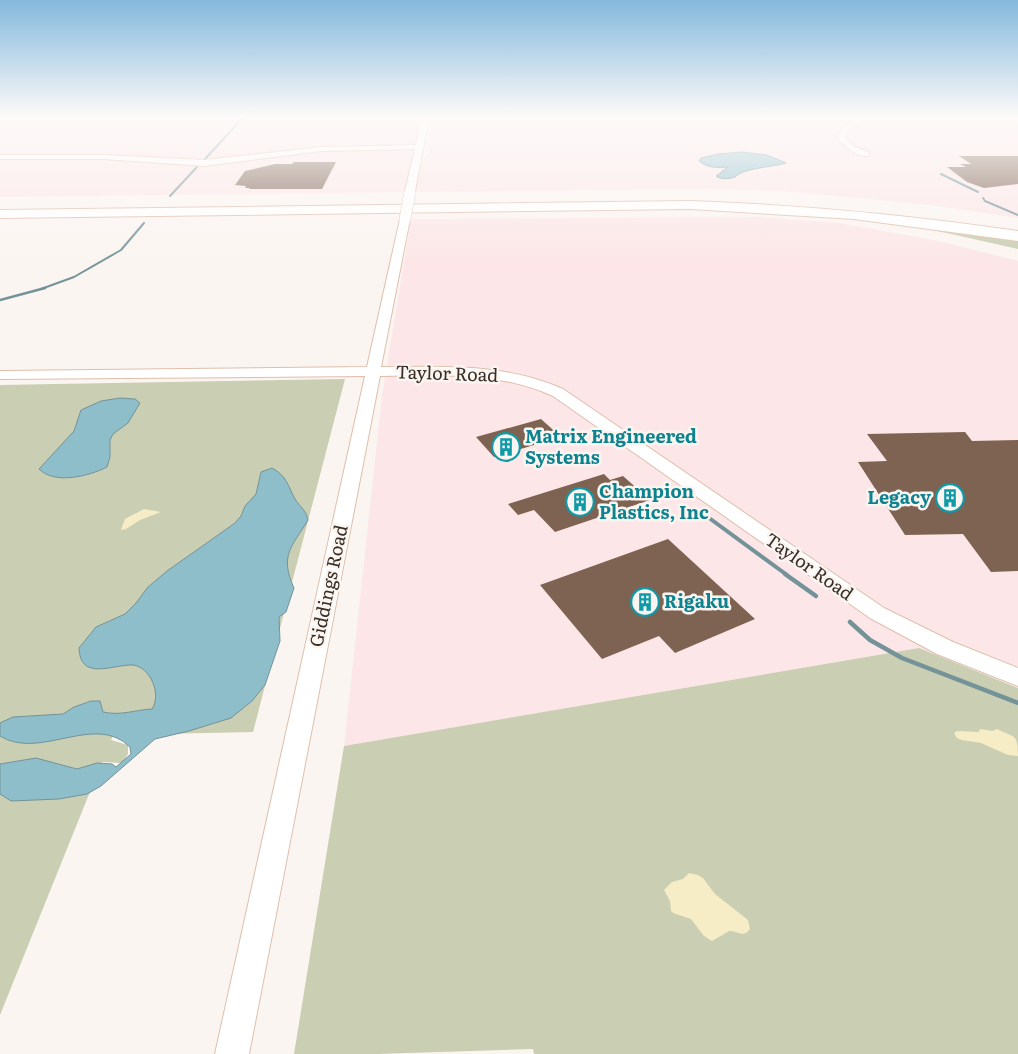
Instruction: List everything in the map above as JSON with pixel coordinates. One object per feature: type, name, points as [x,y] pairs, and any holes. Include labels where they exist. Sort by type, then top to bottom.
[{"type":"highway","points":[[0,207],[733,200],[869,209],[1018,229]]},
{"type":"highway","points":[[0,214],[690,205],[786,209],[916,221],[1018,236]]},
{"type":"highway","points":[[786,209],[914,227],[962,236],[1018,251]]},
{"type":"street","name":"Giddings Road","points":[[232,1054],[415,167]]},
{"type":"street","name":"Taylor Road","points":[[0,375],[457,371],[488,373],[522,379],[554,391],[571,400],[877,613],[939,645],[1018,677]]},
{"type":"shaded area","points":[[0,167],[411,167],[406,192],[0,197]]},
{"type":"shaded area","points":[[421,167],[1018,167],[1018,218],[931,205],[784,191],[708,189],[414,192]]},
{"type":"shaded area","points":[[760,217],[839,223],[938,241],[1018,261],[1018,667],[965,647],[938,656],[919,648],[344,746],[382,396],[411,219]]},
{"type":"green space","points":[[920,227],[1018,240],[1018,249]]},
{"type":"green space","points":[[345,379],[253,732],[113,735],[111,740],[128,745],[128,754],[122,763],[102,762],[0,1015],[0,385]]},
{"type":"green space","points":[[919,648],[1018,688],[1018,1054],[534,1054],[533,1049],[377,1054],[294,1054],[344,746]]},
{"type":"sand","points":[[144,509],[161,512],[121,530],[125,519]]},
{"type":"sand","points":[[980,729],[992,731],[997,729],[1014,737],[1017,743],[1018,756],[1008,755],[981,743],[962,740],[957,738],[954,733],[957,731],[979,732]]},
{"type":"sand","points":[[689,873],[703,878],[715,894],[748,920],[750,929],[743,934],[729,931],[712,941],[704,936],[691,919],[673,913],[670,901],[664,890],[672,882],[683,879]]},
{"type":"water","points":[[728,167],[765,167],[725,179],[716,176]]},
{"type":"water","points":[[120,398],[135,399],[140,403],[128,423],[113,434],[110,440],[110,457],[107,467],[82,476],[63,478],[46,474],[39,469],[74,431],[81,410],[101,401]]},
{"type":"water","points":[[272,468],[284,478],[308,520],[289,552],[288,567],[294,588],[286,612],[279,617],[280,641],[265,685],[252,701],[231,718],[155,739],[101,786],[87,794],[59,799],[11,801],[0,794],[0,764],[36,758],[77,769],[97,763],[112,764],[116,767],[131,754],[130,747],[116,738],[101,734],[32,743],[16,742],[0,736],[0,723],[13,717],[63,714],[74,707],[91,701],[100,701],[103,712],[110,713],[152,709],[155,703],[155,689],[153,682],[145,671],[133,665],[99,669],[92,668],[85,665],[79,648],[96,627],[125,614],[148,587],[167,571],[235,523],[241,516],[245,506],[256,494],[261,472]]},
{"type":"building","points":[[261,167],[333,167],[322,189],[249,189],[245,188],[246,186],[235,185],[245,171]]},
{"type":"building","points":[[947,167],[1018,167],[1018,184],[984,188],[967,182]]},
{"type":"building","name":"Matrix Engineered Systems","points":[[541,419],[561,437],[494,457],[476,437]]},
{"type":"building","name":"Legacy","points":[[965,432],[972,441],[1018,440],[1018,571],[991,572],[963,534],[905,535],[858,462],[887,461],[867,434]]},
{"type":"building","name":"Champion Plastics, Inc","points":[[604,474],[610,480],[623,476],[650,500],[555,532],[534,510],[518,515],[508,504]]},
{"type":"building","name":"Rigaku","points":[[668,539],[755,619],[675,653],[659,636],[602,659],[540,585]]},
{"type":"waterway","points":[[170,196],[197,167]]},
{"type":"waterway","points":[[941,174],[978,192]]},
{"type":"waterway","points":[[983,198],[985,201],[1018,215]]},
{"type":"waterway","points":[[41,289],[74,277],[121,250],[144,223]]},
{"type":"waterway","points":[[0,300],[45,288]]},
{"type":"waterway","points":[[701,512],[787,575]]},
{"type":"waterway","points":[[785,574],[816,596]]},
{"type":"waterway","points":[[850,622],[870,640],[902,658],[1018,703]]},
{"type":"place","name":"Matrix Engineered Systems","points":[[506,447]]},
{"type":"place","name":"Legacy","points":[[950,498]]},
{"type":"place","name":"Champion Plastics, Inc","points":[[580,502]]},
{"type":"place","name":"Rigaku","points":[[645,602]]}]
